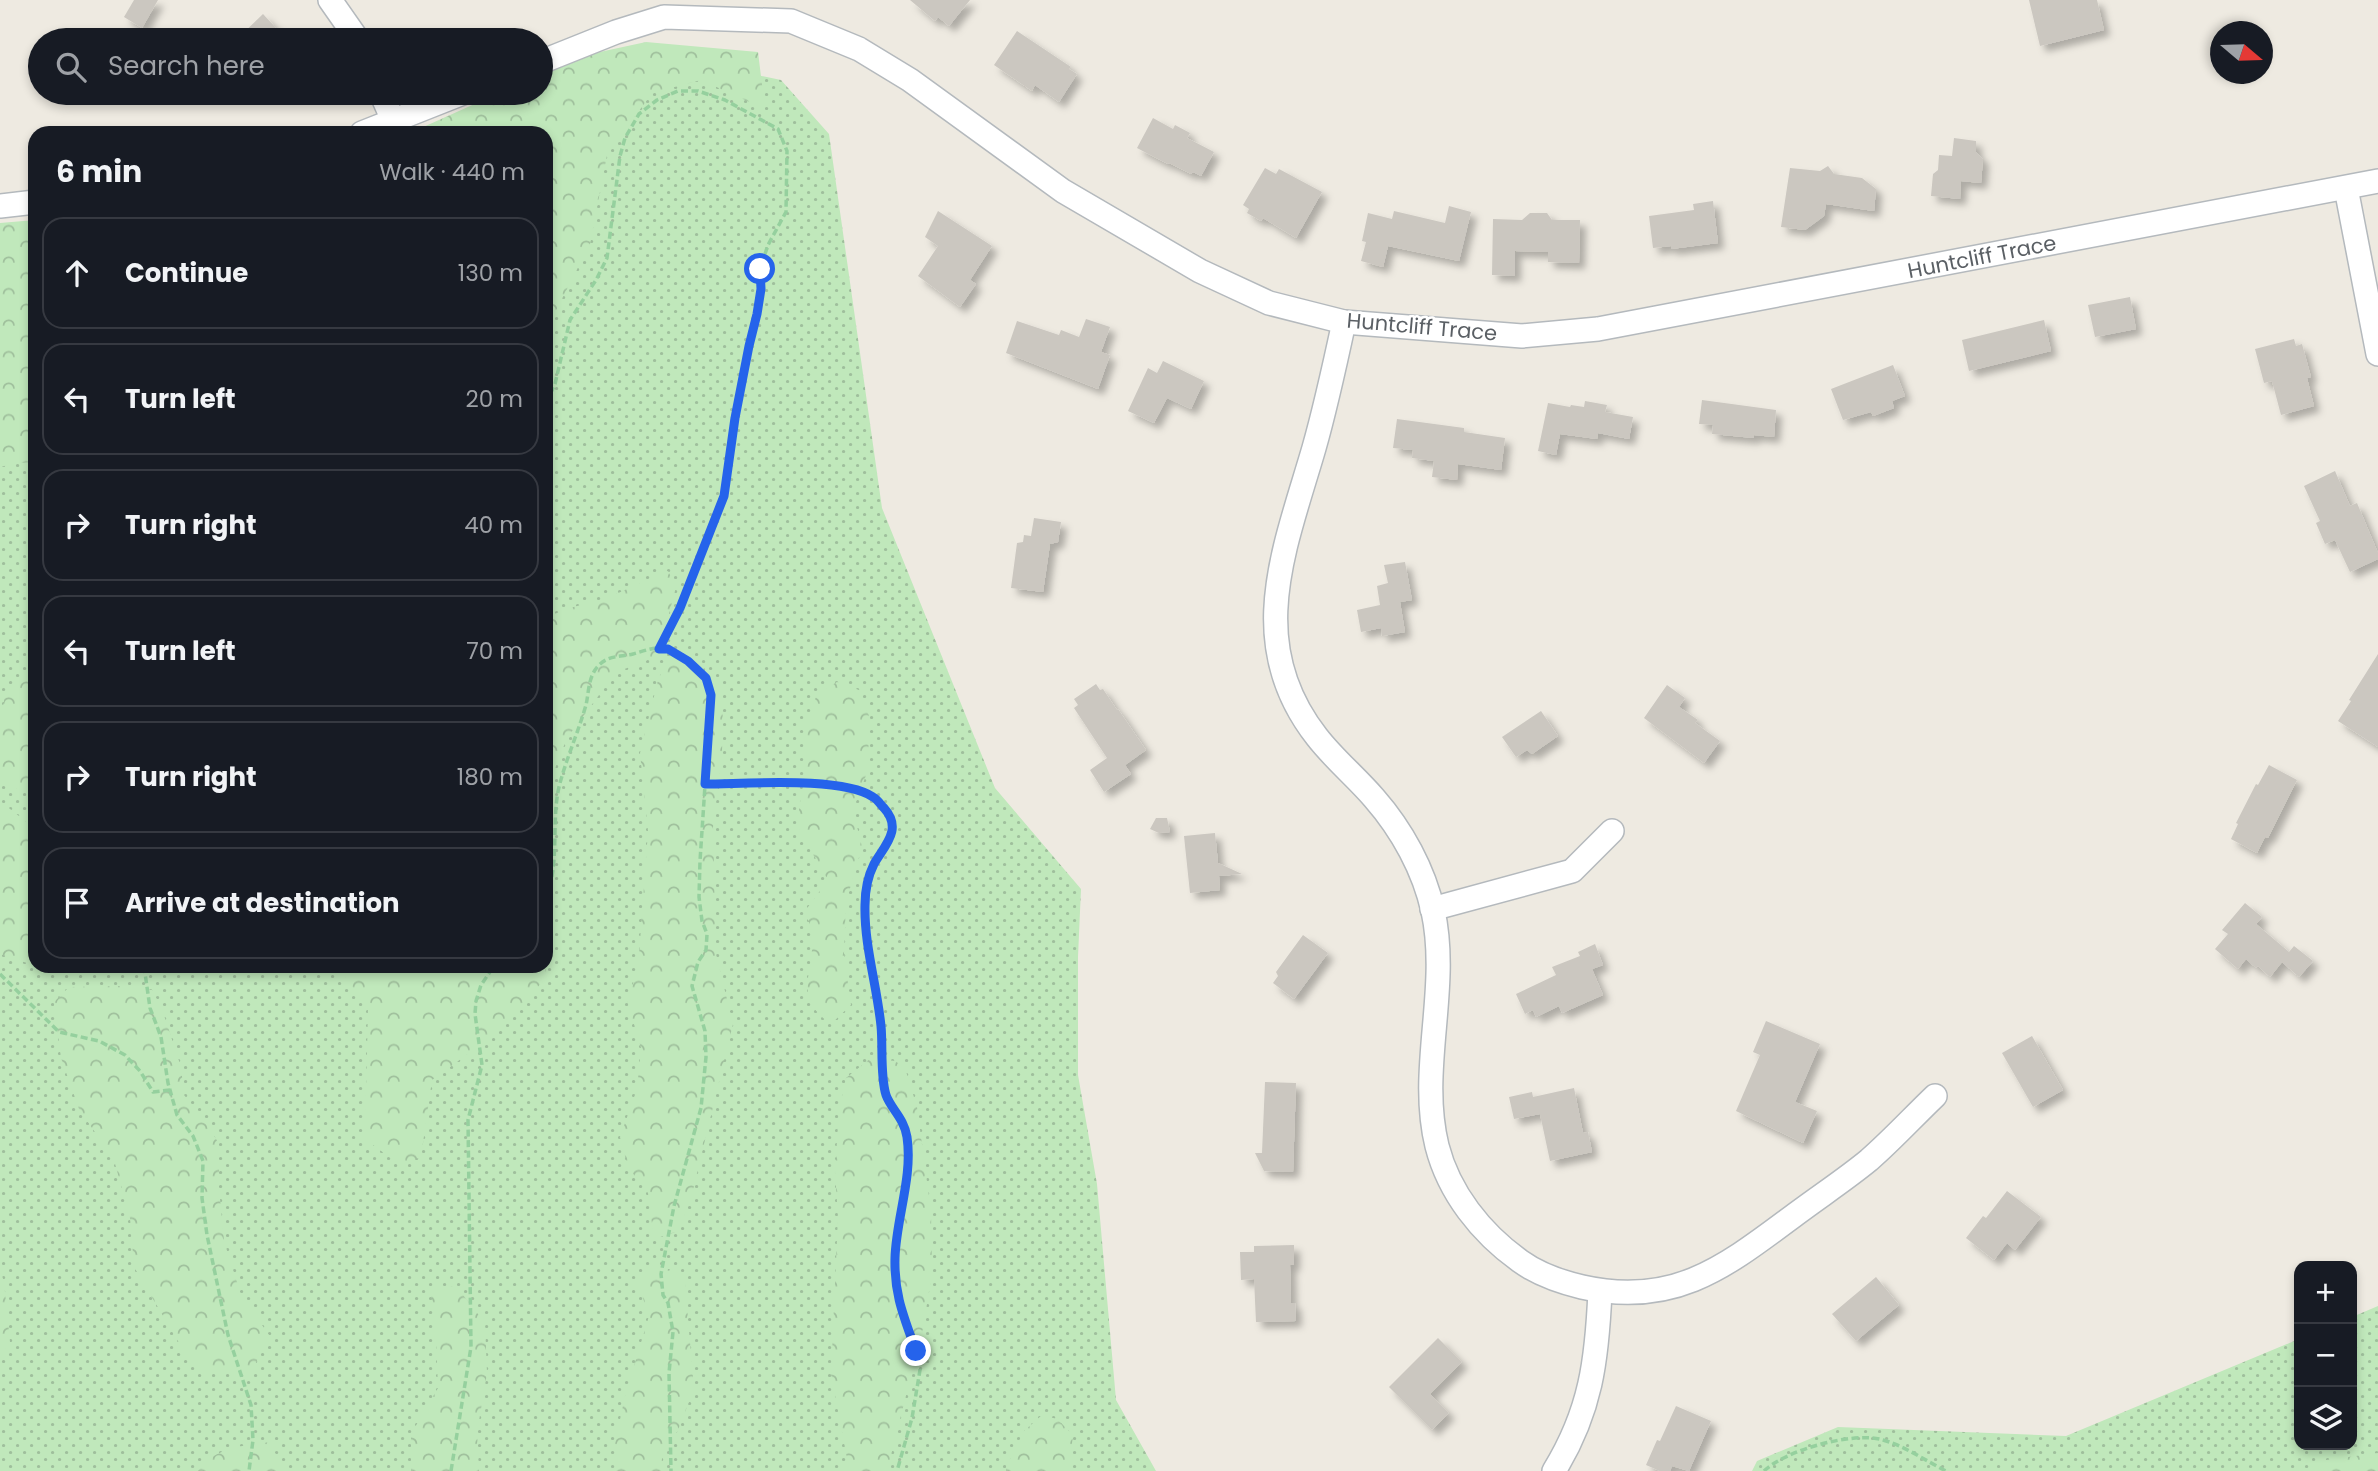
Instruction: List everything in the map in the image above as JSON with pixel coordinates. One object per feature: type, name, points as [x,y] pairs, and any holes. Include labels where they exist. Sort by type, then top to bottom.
[{"type":"street","points":[[330,0],[350,28]]},
{"type":"street","name":"Huntcliff Trace","points":[[553,57],[616,32],[661,9],[791,21],[859,49],[910,80],[1063,191],[1200,271],[1269,303],[1344,322],[1522,336],[1598,329],[2378,181]]},
{"type":"street","points":[[386,105],[393,120]]},
{"type":"street","points":[[379,126],[432,105]]},
{"type":"street","points":[[2346,188],[2378,354]]},
{"type":"street","points":[[0,206],[28,203]]},
{"type":"street","points":[[1344,322],[1326,406],[1279,572],[1275,609],[1277,650],[1286,683],[1300,714],[1318,739],[1375,799],[1395,825],[1416,863],[1433,909],[1438,941],[1439,979],[1430,1083],[1432,1122],[1448,1177],[1476,1222],[1501,1247],[1527,1266],[1563,1282],[1600,1291],[1639,1293],[1671,1289],[1703,1277],[1733,1261],[1869,1160],[1935,1096]]},
{"type":"street","points":[[1433,909],[1572,871],[1612,831]]},
{"type":"street","points":[[1554,1471],[1569,1447],[1587,1399],[1598,1349],[1600,1291]]},
{"type":"path","points":[[553,388],[570,320],[607,258],[620,156],[625,138],[639,114],[657,100],[678,91],[698,91],[725,100],[778,129],[788,151],[786,212],[768,245],[760,269],[761,289],[735,418],[724,496],[680,608],[659,649]]},
{"type":"path","points":[[553,838],[559,787],[594,671],[601,663],[613,657],[659,649],[668,649],[688,661],[706,678],[711,695],[699,897],[702,921],[707,934],[706,950],[698,962],[692,986],[705,1031],[706,1057],[701,1108],[674,1206],[661,1273],[663,1295],[673,1332],[669,1373],[671,1471]]},
{"type":"path","points":[[705,784],[819,784],[853,788],[873,797],[888,813],[893,826],[892,835],[873,865],[864,904],[878,1001],[886,1096],[901,1119],[907,1137],[907,1162],[895,1272],[897,1299],[920,1370],[912,1418],[897,1471]]},
{"type":"path","points":[[145,973],[150,1008],[161,1037],[177,1115],[193,1136],[203,1161],[202,1198],[206,1235],[229,1335],[251,1405],[253,1440],[249,1471]]},
{"type":"path","points":[[451,1471],[471,1347],[468,1121],[482,1065],[475,1014],[481,985],[489,973]]},
{"type":"path","points":[[0,974],[59,1032],[99,1041],[125,1055],[140,1071],[153,1092],[170,1090]]},
{"type":"path","points":[[1764,1471],[1787,1456],[1860,1437],[1882,1440],[1946,1471]]},
{"type":"green space","points":[[646,42],[758,52],[765,109],[701,80],[652,93],[607,155],[590,244],[553,316],[553,126],[426,126],[472,105],[553,105],[553,67],[572,58]]},
{"type":"green space","points":[[683,60],[781,80],[829,134],[882,508],[995,788],[1081,889],[1078,1075],[1097,1184],[1116,1400],[1156,1471],[0,1471],[0,460],[28,456],[28,973],[553,973],[553,286],[613,109]]},
{"type":"green space","points":[[28,221],[28,462],[0,467],[0,223]]},
{"type":"green space","points":[[668,571],[676,587],[658,656],[622,670],[605,687],[567,738],[553,774],[553,615],[568,608],[600,600]]},
{"type":"green space","points":[[694,655],[723,692],[722,755],[713,827],[716,954],[733,1024],[692,1194],[679,1231],[654,1239],[648,1193],[628,1167],[620,1137],[637,1089],[641,1048],[627,1000],[638,969],[648,831],[640,753],[658,680],[667,661]]},
{"type":"green space","points":[[25,679],[28,680],[28,792],[21,792],[0,778],[0,721],[5,696]]},
{"type":"green space","points":[[837,682],[859,690],[869,716],[868,770],[853,810],[862,847],[846,902],[844,953],[851,1005],[831,1024],[819,1014],[808,993],[812,933],[805,911],[828,880],[800,832],[799,808],[807,764],[804,730],[817,694]]},
{"type":"green space","points":[[0,801],[28,823],[28,963],[0,954]]},
{"type":"green space","points":[[545,973],[545,979],[494,1035],[432,1080],[421,1157],[400,1165],[365,1139],[368,1007],[343,975]]},
{"type":"green space","points":[[120,986],[152,990],[162,1009],[181,1067],[184,1095],[204,1119],[219,1144],[219,1188],[224,1241],[241,1295],[269,1335],[252,1371],[203,1372],[185,1353],[134,1267],[130,1218],[114,1160],[79,1109],[61,1058],[54,1002],[69,987]]},
{"type":"green space","points":[[871,1058],[895,1061],[905,1068],[917,1107],[931,1212],[932,1273],[923,1328],[887,1471],[841,1471],[847,1458],[831,1374],[838,1217],[835,1172],[839,1110],[846,1078]]},
{"type":"green space","points":[[654,1265],[678,1272],[685,1284],[694,1389],[678,1430],[662,1458],[661,1471],[616,1471],[615,1443],[625,1396],[649,1316],[637,1280]]},
{"type":"green space","points":[[0,1269],[4,1282],[10,1342],[0,1356]]},
{"type":"green space","points":[[456,1286],[485,1323],[487,1373],[477,1433],[479,1471],[411,1471],[411,1434],[438,1388],[431,1290]]},
{"type":"green space","points":[[2378,1306],[2378,1471],[1752,1471],[1757,1461],[1838,1427],[2066,1436],[2294,1341],[2294,1450],[2357,1450],[2357,1315]]},
{"type":"green space","points":[[1042,1415],[1057,1419],[1073,1435],[1069,1471],[1006,1471],[1024,1431]]},
{"type":"green space","points":[[271,1442],[282,1471],[198,1471],[221,1452]]},
{"type":"green space","points":[[2378,1453],[2378,1471],[2308,1471],[2326,1460]]},
{"type":"building","points":[[134,0],[158,0],[142,28],[124,17]]},
{"type":"building","points":[[910,0],[970,0],[949,26],[938,17],[935,21]]},
{"type":"building","points":[[2029,0],[2097,0],[2104,30],[2040,46]]},
{"type":"building","points":[[263,14],[276,28],[248,28]]},
{"type":"building","points":[[1017,31],[1071,67],[1069,69],[1077,74],[1059,102],[1035,85],[1032,91],[994,65]]},
{"type":"building","points":[[1153,118],[1173,129],[1175,125],[1190,133],[1187,138],[1214,152],[1201,176],[1168,164],[1137,148]]},
{"type":"building","points":[[1954,138],[1976,141],[1976,152],[1983,159],[1981,183],[1961,181],[1960,199],[1931,196],[1933,174],[1938,170],[1939,155],[1952,156]]},
{"type":"building","points":[[1828,166],[1834,174],[1862,178],[1876,189],[1874,211],[1826,204],[1824,216],[1805,230],[1781,227],[1790,168],[1820,171]]},
{"type":"building","points":[[1265,168],[1276,174],[1279,169],[1322,192],[1296,238],[1263,218],[1261,221],[1247,213],[1249,209],[1243,205]]},
{"type":"building","points":[[1713,201],[1718,243],[1671,249],[1671,246],[1653,248],[1649,216],[1694,210],[1693,204]]},
{"type":"building","points":[[1449,206],[1471,212],[1459,261],[1388,246],[1383,267],[1361,261],[1366,242],[1362,241],[1368,213],[1392,219],[1394,211],[1445,223]]},
{"type":"building","points":[[938,211],[992,246],[970,280],[976,284],[960,307],[918,276],[938,246],[925,237]]},
{"type":"building","points":[[1530,213],[1547,213],[1552,220],[1580,220],[1579,263],[1548,262],[1548,252],[1515,251],[1515,276],[1492,275],[1493,219],[1522,220]]},
{"type":"building","points":[[2130,297],[2136,329],[2095,337],[2088,305]]},
{"type":"building","points":[[1086,319],[1110,327],[1101,352],[1110,355],[1098,389],[1006,353],[1017,321],[1059,335],[1061,330],[1079,337]]},
{"type":"building","points":[[2044,320],[2051,351],[1969,371],[1962,340]]},
{"type":"building","points":[[2294,339],[2296,346],[2302,344],[2311,377],[2307,378],[2314,406],[2281,415],[2272,381],[2264,383],[2255,349]]},
{"type":"building","points":[[1163,361],[1204,381],[1191,409],[1167,398],[1154,423],[1128,411],[1148,368],[1157,373]]},
{"type":"building","points":[[1893,365],[1905,396],[1892,401],[1894,408],[1873,416],[1871,412],[1843,420],[1831,389]]},
{"type":"building","points":[[1702,400],[1776,410],[1774,437],[1712,434],[1713,425],[1699,424]]},
{"type":"building","points":[[1585,401],[1607,405],[1605,412],[1633,417],[1629,439],[1598,433],[1597,439],[1560,434],[1556,455],[1538,451],[1548,403],[1584,407]]},
{"type":"building","points":[[1397,419],[1464,428],[1464,432],[1505,438],[1501,470],[1458,464],[1457,480],[1432,477],[1434,461],[1412,458],[1413,450],[1393,448]]},
{"type":"building","points":[[2335,471],[2350,506],[2357,503],[2378,553],[2378,559],[2350,572],[2335,540],[2325,544],[2316,523],[2320,521],[2304,486]]},
{"type":"building","points":[[1034,518],[1061,522],[1058,542],[1050,544],[1043,592],[1011,588],[1017,543],[1023,542],[1024,535],[1031,536]]},
{"type":"building","points":[[1405,562],[1412,600],[1400,602],[1405,632],[1382,636],[1381,628],[1361,632],[1357,610],[1380,605],[1377,586],[1388,583],[1384,565]]},
{"type":"building","points":[[2378,654],[2378,747],[2338,721]]},
{"type":"building","points":[[1096,684],[1100,690],[1103,689],[1146,750],[1125,765],[1131,774],[1104,792],[1090,770],[1107,758],[1074,708],[1078,705],[1074,699]]},
{"type":"building","points":[[1667,685],[1685,698],[1679,707],[1698,720],[1695,723],[1720,741],[1704,763],[1644,718]]},
{"type":"building","points":[[1541,711],[1558,736],[1532,754],[1527,750],[1516,757],[1502,737]]},
{"type":"building","points":[[2269,765],[2297,780],[2268,838],[2265,837],[2257,853],[2231,839],[2256,784],[2258,785]]},
{"type":"building","points":[[1156,818],[1167,818],[1170,832],[1159,833],[1150,829]]},
{"type":"building","points":[[1215,833],[1218,863],[1242,874],[1219,876],[1220,890],[1190,893],[1184,836]]},
{"type":"building","points":[[2245,903],[2262,917],[2256,924],[2289,952],[2294,946],[2313,961],[2299,977],[2282,962],[2270,977],[2246,959],[2238,969],[2215,949],[2228,934],[2222,930]]},
{"type":"building","points":[[1303,935],[1328,953],[1294,999],[1273,983],[1278,976],[1276,972]]},
{"type":"building","points":[[1595,944],[1603,965],[1592,969],[1603,995],[1562,1013],[1559,1006],[1536,1017],[1533,1010],[1525,1014],[1516,994],[1556,975],[1552,967],[1580,956],[1578,952]]},
{"type":"building","points":[[1766,1021],[1820,1044],[1795,1102],[1817,1111],[1803,1143],[1736,1111],[1760,1055],[1753,1052]]},
{"type":"building","points":[[2032,1036],[2063,1090],[2033,1107],[2002,1053]]},
{"type":"building","points":[[1265,1082],[1296,1083],[1293,1172],[1264,1171],[1255,1153],[1262,1153]]},
{"type":"building","points":[[1574,1088],[1583,1133],[1588,1132],[1592,1152],[1550,1161],[1540,1114],[1514,1119],[1509,1097],[1532,1092],[1533,1097]]},
{"type":"building","points":[[2007,1191],[2041,1217],[2015,1250],[2007,1243],[1994,1260],[1966,1238]]},
{"type":"building","points":[[1294,1245],[1294,1265],[1290,1265],[1291,1303],[1295,1303],[1296,1321],[1256,1322],[1254,1279],[1241,1280],[1240,1252],[1254,1252],[1254,1246]]},
{"type":"building","points":[[1876,1277],[1899,1305],[1856,1341],[1832,1314]]},
{"type":"building","points":[[1438,1338],[1462,1362],[1430,1394],[1449,1413],[1432,1430],[1389,1387]]},
{"type":"building","points":[[1676,1406],[1711,1421],[1689,1471],[1672,1466],[1670,1471],[1660,1471],[1646,1465]]},
{"type":"route","points":[[760,269],[761,289],[735,418],[724,496],[703,554],[659,649],[668,649],[688,661],[706,678],[711,695],[705,784],[819,784],[853,788],[873,797],[888,813],[893,826],[892,835],[873,865],[864,904],[883,1044],[886,1096],[901,1119],[907,1137],[907,1162],[895,1258],[897,1299],[916,1351]]}]
